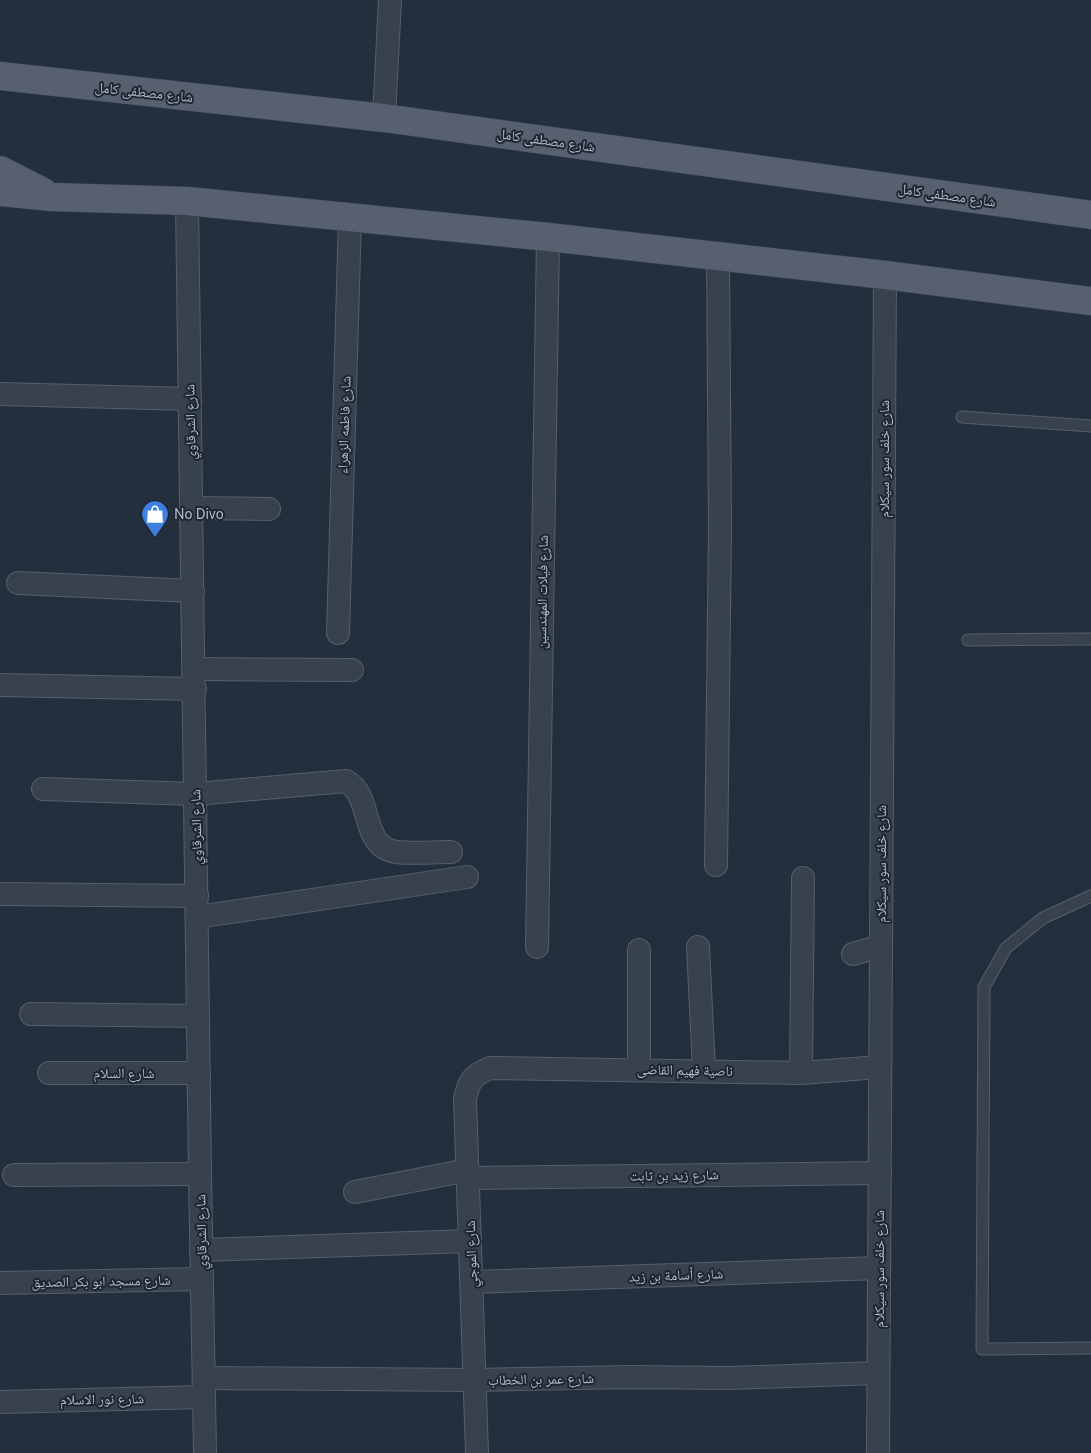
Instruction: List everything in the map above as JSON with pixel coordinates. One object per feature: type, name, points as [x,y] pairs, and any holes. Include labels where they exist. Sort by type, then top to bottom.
[{"type":"main road","name":"شارع مصطفى كامل","points":[[0,76],[384,118],[1091,215]]},
{"type":"main road","points":[[0,170],[52,197]]},
{"type":"main road","points":[[0,192],[52,197],[187,201],[350,217],[885,274],[1091,302]]},
{"type":"street","points":[[384,118],[390,0]]},
{"type":"street","name":"شارع الشرقاوي","points":[[187,201],[205,1453]]},
{"type":"street","name":"شارع فاطمه الزهراء","points":[[338,633],[350,217]]},
{"type":"street","name":"شارع فيلات المهندسين","points":[[537,947],[548,237]]},
{"type":"street","points":[[716,865],[720,538],[718,255]]},
{"type":"street","name":"شارع خلف سور سيكلام","points":[[878,1453],[885,274]]},
{"type":"street","points":[[0,394],[190,399]]},
{"type":"street","points":[[192,508],[269,510]]},
{"type":"street","points":[[18,583],[194,591]]},
{"type":"street","points":[[0,685],[194,679],[352,670]]},
{"type":"street","points":[[43,789],[196,794],[346,781],[357,790],[373,836],[384,846],[396,852],[451,852]]},
{"type":"street","points":[[0,894],[197,906],[467,877]]},
{"type":"street","points":[[801,1073],[803,878]]},
{"type":"street","points":[[853,954],[881,946]]},
{"type":"street","points":[[698,947],[704,1070]]},
{"type":"street","points":[[639,950],[639,1070]]},
{"type":"street","points":[[31,1014],[198,1016]]},
{"type":"street","name":"ناصية فهيم القاضى","points":[[490,1068],[801,1073],[880,1067]]},
{"type":"street","name":"شارع الموجي","points":[[478,1453],[466,1099],[468,1084],[477,1074],[490,1068]]},
{"type":"street","name":"شارع السلام","points":[[49,1073],[199,1073]]},
{"type":"street","name":"شارع زيد بن ثابت","points":[[355,1192],[468,1174],[880,1173]]},
{"type":"street","points":[[14,1175],[200,1174]]},
{"type":"street","points":[[201,1250],[470,1241]]},
{"type":"street","name":"شارع أسامة بن زيد","points":[[472,1282],[879,1268]]},
{"type":"street","name":"شارع مسجد ابو بكر الصديق","points":[[0,1283],[201,1279]]},
{"type":"street","name":"شارع عمر بن الخطاب","points":[[204,1387],[641,1377],[729,1378],[878,1373]]},
{"type":"street","name":"شارع نور الاسلام","points":[[0,1402],[204,1387]]},
{"type":"lane","points":[[962,417],[1091,426]]},
{"type":"lane","points":[[968,640],[1091,639]]},
{"type":"lane","points":[[1091,896],[1042,918],[1006,948],[984,987],[982,1349],[1091,1348]]},
{"type":"place","name":"No Divo","points":[[155,538]]}]
